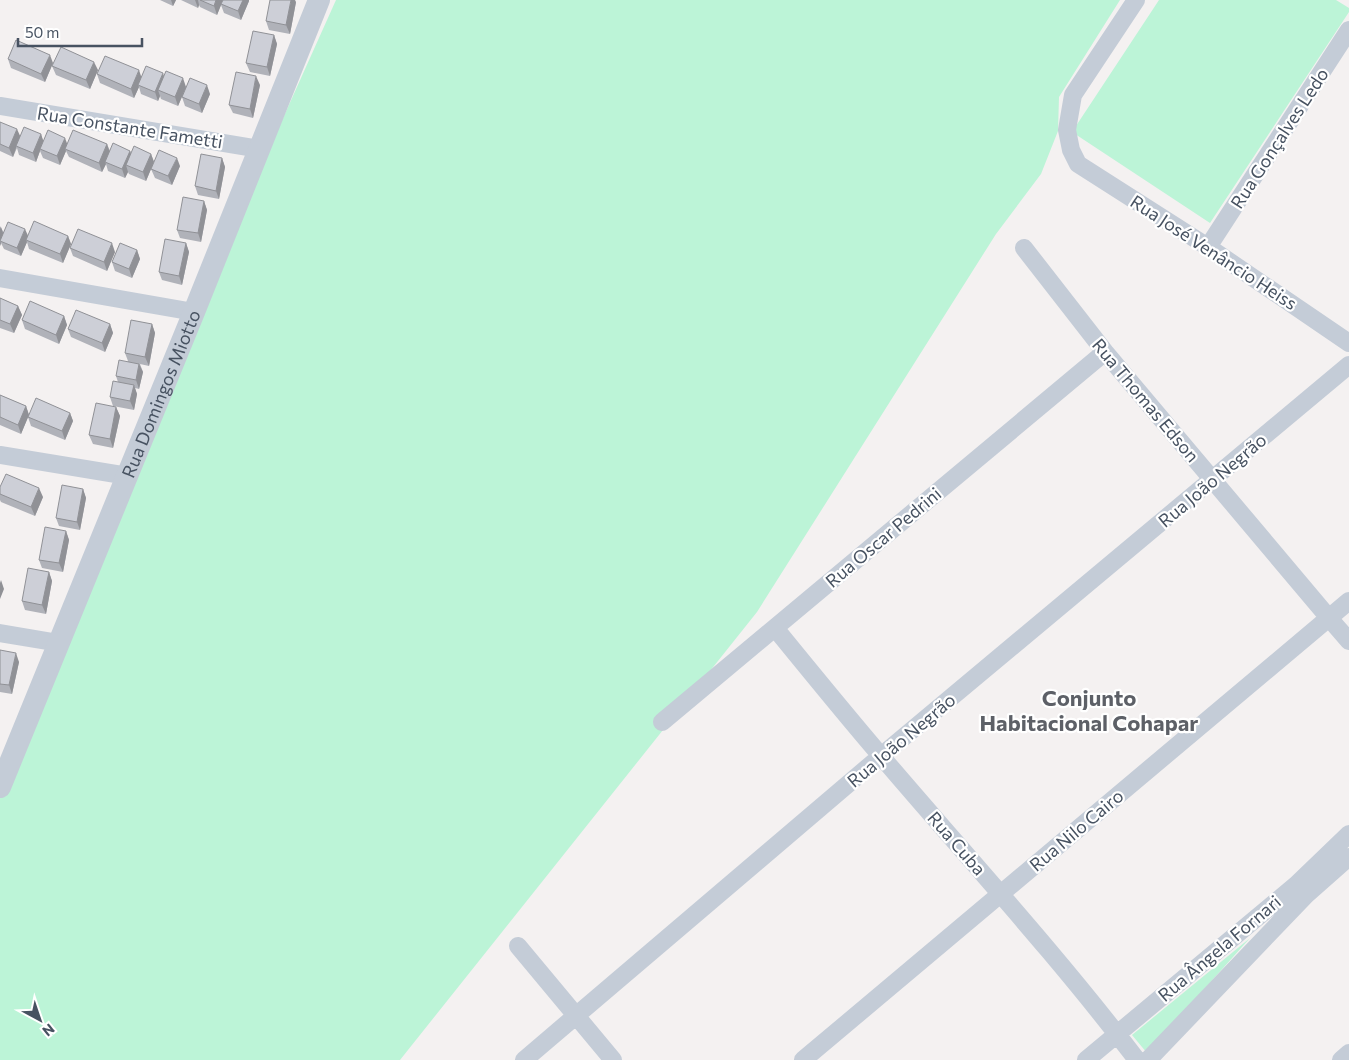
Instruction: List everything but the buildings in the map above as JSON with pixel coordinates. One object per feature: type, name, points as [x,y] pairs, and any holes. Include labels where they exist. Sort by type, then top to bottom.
[{"type":"street","name":"Rua Domingos Miotto","points":[[0,787],[128,476],[319,0]]},
{"type":"street","name":"Rua José Venâncio Heiss","points":[[1136,0],[1072,95],[1067,130],[1071,150],[1078,164],[1208,247],[1349,343]]},
{"type":"street","name":"Rua Gonçalves Ledo","points":[[1208,247],[1349,30]]},
{"type":"street","name":"Rua Constante Fametti","points":[[0,106],[260,148]]},
{"type":"street","name":"Rua Thomas Edson","points":[[1024,248],[1105,352],[1349,641]]},
{"type":"street","points":[[0,278],[194,312]]},
{"type":"street","name":"Rua Oscar Pedrini","points":[[662,722],[1105,352]]},
{"type":"street","name":"Rua João Negrão","points":[[524,1060],[881,756],[1349,365]]},
{"type":"street","points":[[0,455],[128,476]]},
{"type":"street","name":"Rua Nilo Cairo","points":[[803,1060],[1349,601]]},
{"type":"street","name":"Rua Cuba","points":[[775,628],[881,756],[1001,894],[1117,1033],[1137,1060]]},
{"type":"street","points":[[0,633],[59,642]]},
{"type":"street","name":"Rua Ângela Fornari","points":[[1148,1060],[1349,834]]},
{"type":"street","name":"Rua Ângela Fornari","points":[[1086,1060],[1117,1033],[1301,890],[1349,857]]},
{"type":"street","points":[[518,946],[613,1060]]},
{"type":"street","points":[[1341,1060],[1349,1053]]},
{"type":"green space","points":[[336,0],[1120,0],[1059,97],[1058,131],[1041,174],[996,234],[757,612],[400,1060],[0,1060],[0,791],[196,312]]},
{"type":"green space","points":[[1159,0],[1336,0],[1349,8],[1349,12],[1210,223],[1072,132]]},
{"type":"green space","points":[[1250,938],[1147,1053],[1132,1035]]},
{"type":"district","name":"Conjunto Habitacional Cohapar","points":[[1089,710]]}]
